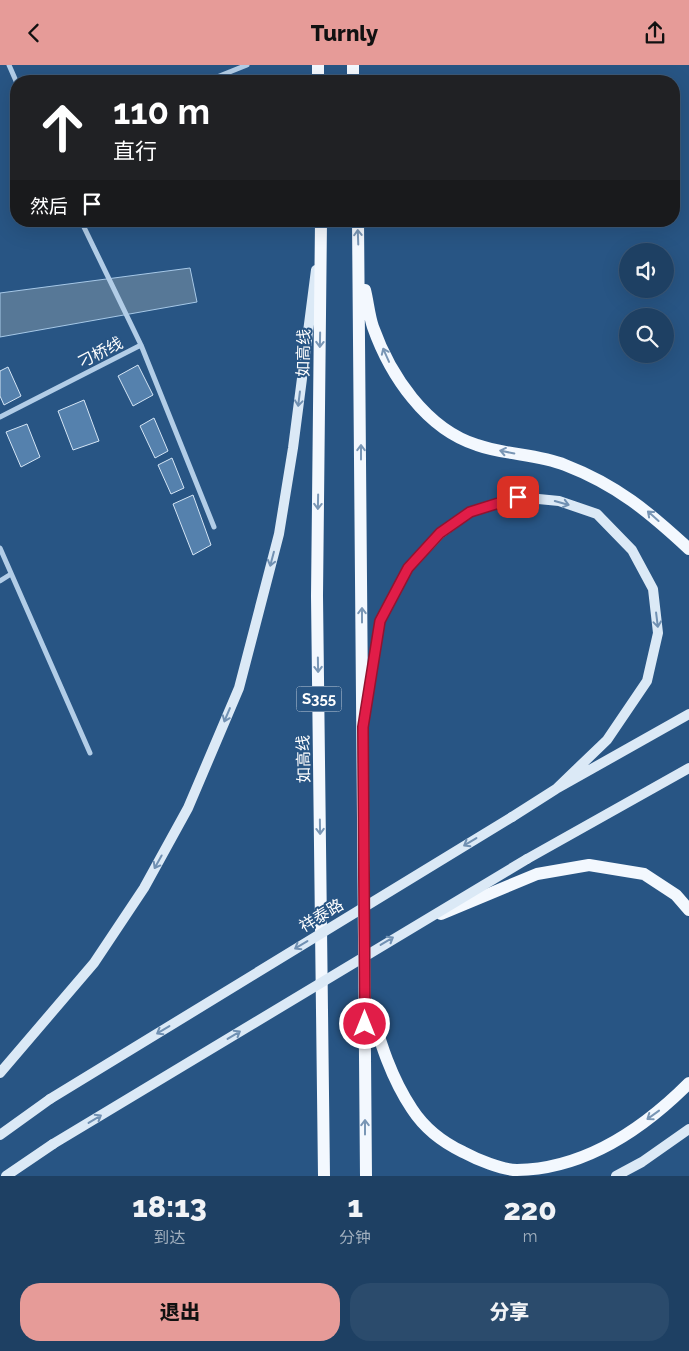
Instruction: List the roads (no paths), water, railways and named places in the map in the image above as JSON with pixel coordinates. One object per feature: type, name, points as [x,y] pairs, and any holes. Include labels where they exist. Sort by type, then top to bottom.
[{"type":"main road","points":[[0,1073],[94,963],[144,888],[188,808],[239,688],[279,534],[293,448],[321,227]]},
{"type":"main road","name":"如高线","points":[[321,227],[317,596],[324,1176]]},
{"type":"main road","name":"S355","points":[[358,227],[366,1176]]},
{"type":"main road","points":[[359,262],[373,326],[391,365],[421,410],[445,428],[475,445],[564,464],[609,485],[648,511],[689,549]]},
{"type":"main road","points":[[363,727],[380,621],[408,568],[440,533],[470,512],[518,497],[559,501],[597,515],[632,550],[653,589],[658,633],[646,681],[607,740],[556,789]]},
{"type":"main road","name":"祥泰路","points":[[0,1135],[50,1099],[556,789],[689,714]]},
{"type":"main road","points":[[6,1176],[53,1144],[416,924],[689,768]]},
{"type":"main road","points":[[416,924],[536,874],[589,865],[644,874],[676,895],[689,910]]},
{"type":"main road","points":[[365,988],[387,1064],[412,1110],[440,1141],[476,1159],[515,1170],[566,1163],[620,1139],[667,1105],[689,1083]]},
{"type":"main road","points":[[616,1176],[642,1162],[689,1129]]},
{"type":"street","points":[[222,75],[247,65]]},
{"type":"street","name":"刁桥线","points":[[0,417],[141,345],[84,227]]},
{"type":"street","points":[[141,345],[214,527]]},
{"type":"street","points":[[0,548],[90,753]]},
{"type":"street","points":[[0,581],[11,574]]},
{"type":"water","points":[[190,268],[197,302],[0,337],[0,293]]}]
